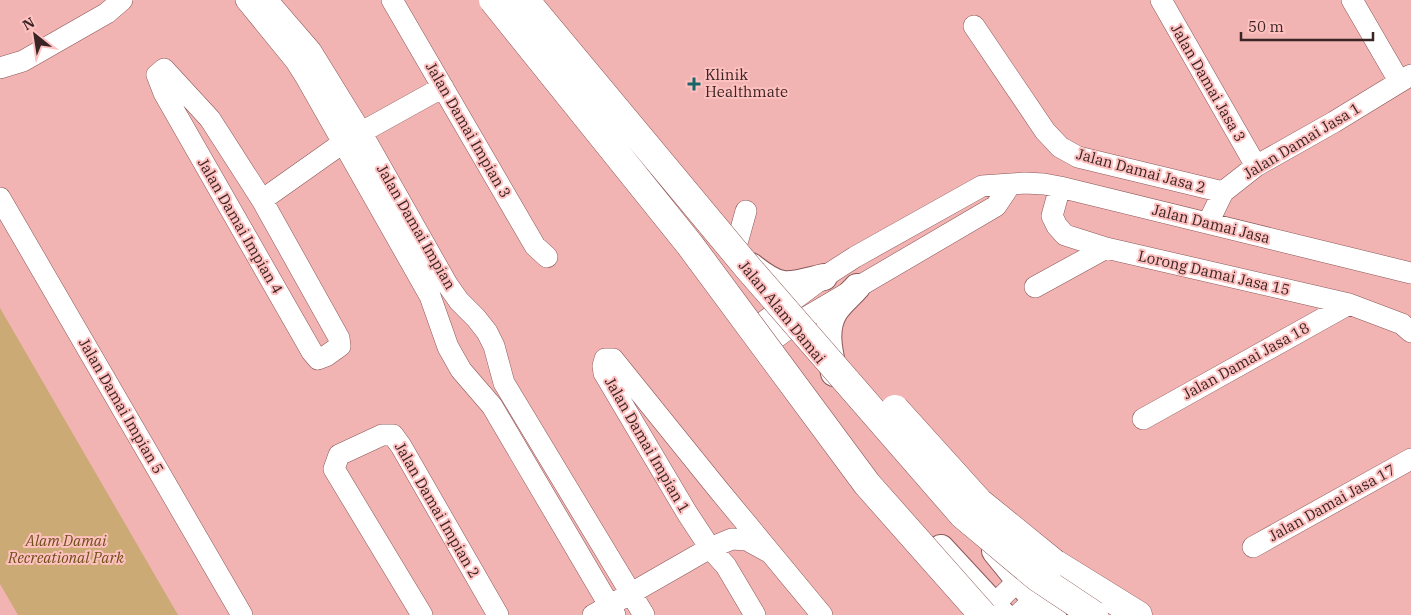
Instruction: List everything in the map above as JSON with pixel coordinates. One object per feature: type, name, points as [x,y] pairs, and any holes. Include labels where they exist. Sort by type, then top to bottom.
[{"type":"highway","points":[[494,0],[690,245],[867,484],[990,612]]},
{"type":"highway","points":[[525,0],[749,269],[963,515],[1037,578],[1094,615]]},
{"type":"highway","points":[[544,0],[746,243],[979,502],[1054,563],[1138,615]]},
{"type":"main road","points":[[484,0],[759,338],[990,612]]},
{"type":"main road","name":"Jalan Alam Damai","points":[[519,0],[787,317],[869,418],[996,552],[1031,602]]},
{"type":"main road","points":[[734,254],[767,279],[780,284],[793,285],[824,277]]},
{"type":"main road","points":[[834,376],[828,345],[828,326],[835,311],[857,287]]},
{"type":"street","points":[[0,82],[23,61],[107,13],[122,0]]},
{"type":"street","name":"Jalan Damai Impian","points":[[246,0],[295,60],[352,137],[447,284],[459,301],[487,332],[494,346],[504,383],[644,615]]},
{"type":"street","name":"Jalan Damai Impian","points":[[267,0],[311,50],[430,296],[448,347],[461,370],[492,406],[606,612]]},
{"type":"street","name":"Jalan Damai Impian 3","points":[[392,0],[536,246],[547,257]]},
{"type":"street","name":"Jalan Damai Jasa 3","points":[[1160,0],[1256,166]]},
{"type":"street","points":[[1352,0],[1405,78]]},
{"type":"street","name":"Jalan Damai Jasa 2","points":[[974,26],[1045,131],[1060,147],[1078,157],[1223,192]]},
{"type":"street","points":[[0,68],[23,61]]},
{"type":"street","name":"Jalan Damai Impian 4","points":[[164,69],[210,119],[262,200],[339,338],[340,346],[326,356],[318,359],[312,352],[164,93],[157,75],[164,69]]},
{"type":"street","name":"Jalan Damai Jasa 1","points":[[1208,223],[1223,192],[1256,166],[1334,122],[1405,78]]},
{"type":"street","points":[[262,200],[352,137],[443,87]]},
{"type":"street","name":"Jalan Damai Jasa","points":[[759,338],[787,317],[824,277],[982,186],[1025,183],[1060,187],[1411,273]]},
{"type":"street","name":"Jalan Damai Jasa","points":[[787,317],[857,287],[996,206],[1010,185]]},
{"type":"street","name":"Lorong Damai Jasa 15","points":[[1060,187],[1052,216],[1057,226],[1065,235],[1106,248],[1349,304],[1402,324],[1411,332]]},
{"type":"street","name":"Jalan Damai Impian 5","points":[[0,198],[242,615]]},
{"type":"street","points":[[734,254],[746,210]]},
{"type":"street","points":[[1035,288],[1106,248]]},
{"type":"street","name":"Jalan Damai Jasa 18","points":[[1143,419],[1349,304]]},
{"type":"street","name":"Jalan Damai Impian 1","points":[[755,615],[726,566],[710,548],[687,513],[604,373],[602,366],[605,359],[614,359],[822,615]]},
{"type":"street","name":"Jalan Damai Impian 2","points":[[422,615],[334,469],[339,455],[382,436],[394,435],[498,615]]},
{"type":"street","name":"Jalan Damai Jasa 17","points":[[1253,547],[1411,459]]},
{"type":"street","name":"Jalan Damai Impian 1","points":[[710,548],[725,530],[728,519],[717,488]]},
{"type":"street","name":"Jalan Damai Impian 1","points":[[710,548],[732,539],[748,540],[773,554]]},
{"type":"street","points":[[606,612],[631,594],[710,548]]},
{"type":"street","points":[[990,612],[1031,602]]},
{"type":"green space","name":"Alam Damai Recreational Park","points":[[0,308],[178,615],[18,615],[0,584]]},
{"type":"place","name":"Klinik Healthmate","points":[[694,84]]}]
